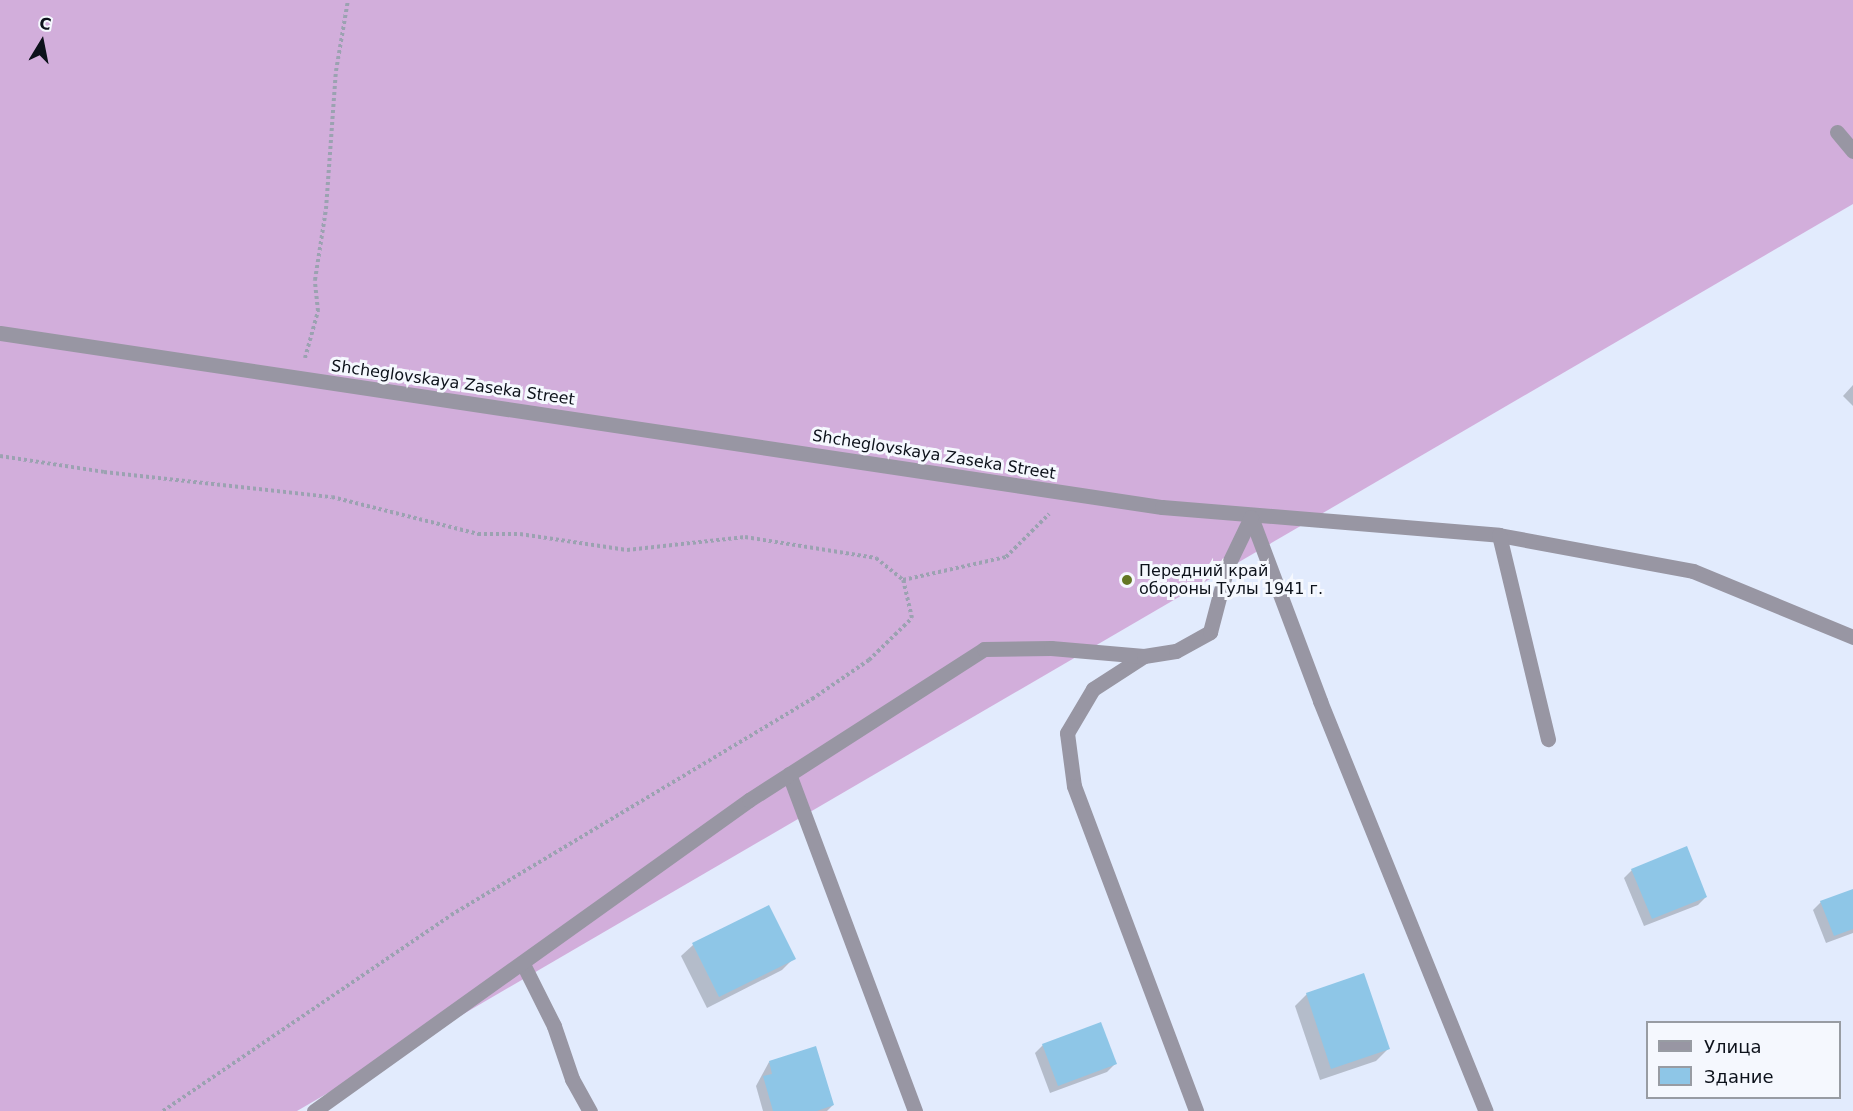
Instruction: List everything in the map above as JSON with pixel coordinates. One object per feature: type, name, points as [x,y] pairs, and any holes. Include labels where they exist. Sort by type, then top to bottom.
[{"type":"street","points":[[1837,132],[1853,152]]},
{"type":"street","name":"Shcheglovskaya Zaseka Street","points":[[0,333],[1069,493],[1251,517],[1499,535],[1693,571],[1853,637]]},
{"type":"street","points":[[318,1110],[789,774],[984,649],[1051,648],[1144,656],[1176,651],[1210,632],[1227,567],[1251,517]]},
{"type":"street","points":[[1251,517],[1320,701],[1486,1111]]},
{"type":"street","points":[[1499,535],[1548,739]]},
{"type":"street","points":[[1144,656],[1094,689],[1067,733],[1074,786],[1196,1111]]},
{"type":"street","points":[[789,774],[915,1111]]},
{"type":"street","points":[[523,964],[554,1026],[572,1079],[590,1111]]},
{"type":"path","points":[[302,378],[308,338],[318,311],[315,280],[326,209],[336,71],[348,0]]},
{"type":"path","points":[[0,456],[104,472],[332,497],[478,534],[520,534],[627,550],[745,537],[876,558],[903,580],[912,618],[869,660],[812,699],[451,915],[163,1111]]},
{"type":"path","points":[[903,580],[1006,557],[1069,493]]},
{"type":"shaded area","points":[[0,0],[1853,0],[1853,204],[297,1111],[0,1111]]},
{"type":"building","points":[[1687,846],[1707,897],[1652,919],[1631,869]]},
{"type":"building","points":[[1853,889],[1853,929],[1834,936],[1820,901]]},
{"type":"building","points":[[769,905],[796,959],[719,997],[692,943]]},
{"type":"building","points":[[1364,973],[1390,1049],[1331,1069],[1306,993]]},
{"type":"building","points":[[1101,1022],[1117,1064],[1058,1086],[1042,1044]]},
{"type":"building","points":[[816,1046],[834,1105],[817,1111],[773,1111],[763,1076],[772,1074],[769,1061]]},
{"type":"place","name":"Передний край обороны Тулы 1941 г.","points":[[1127,580]]}]
